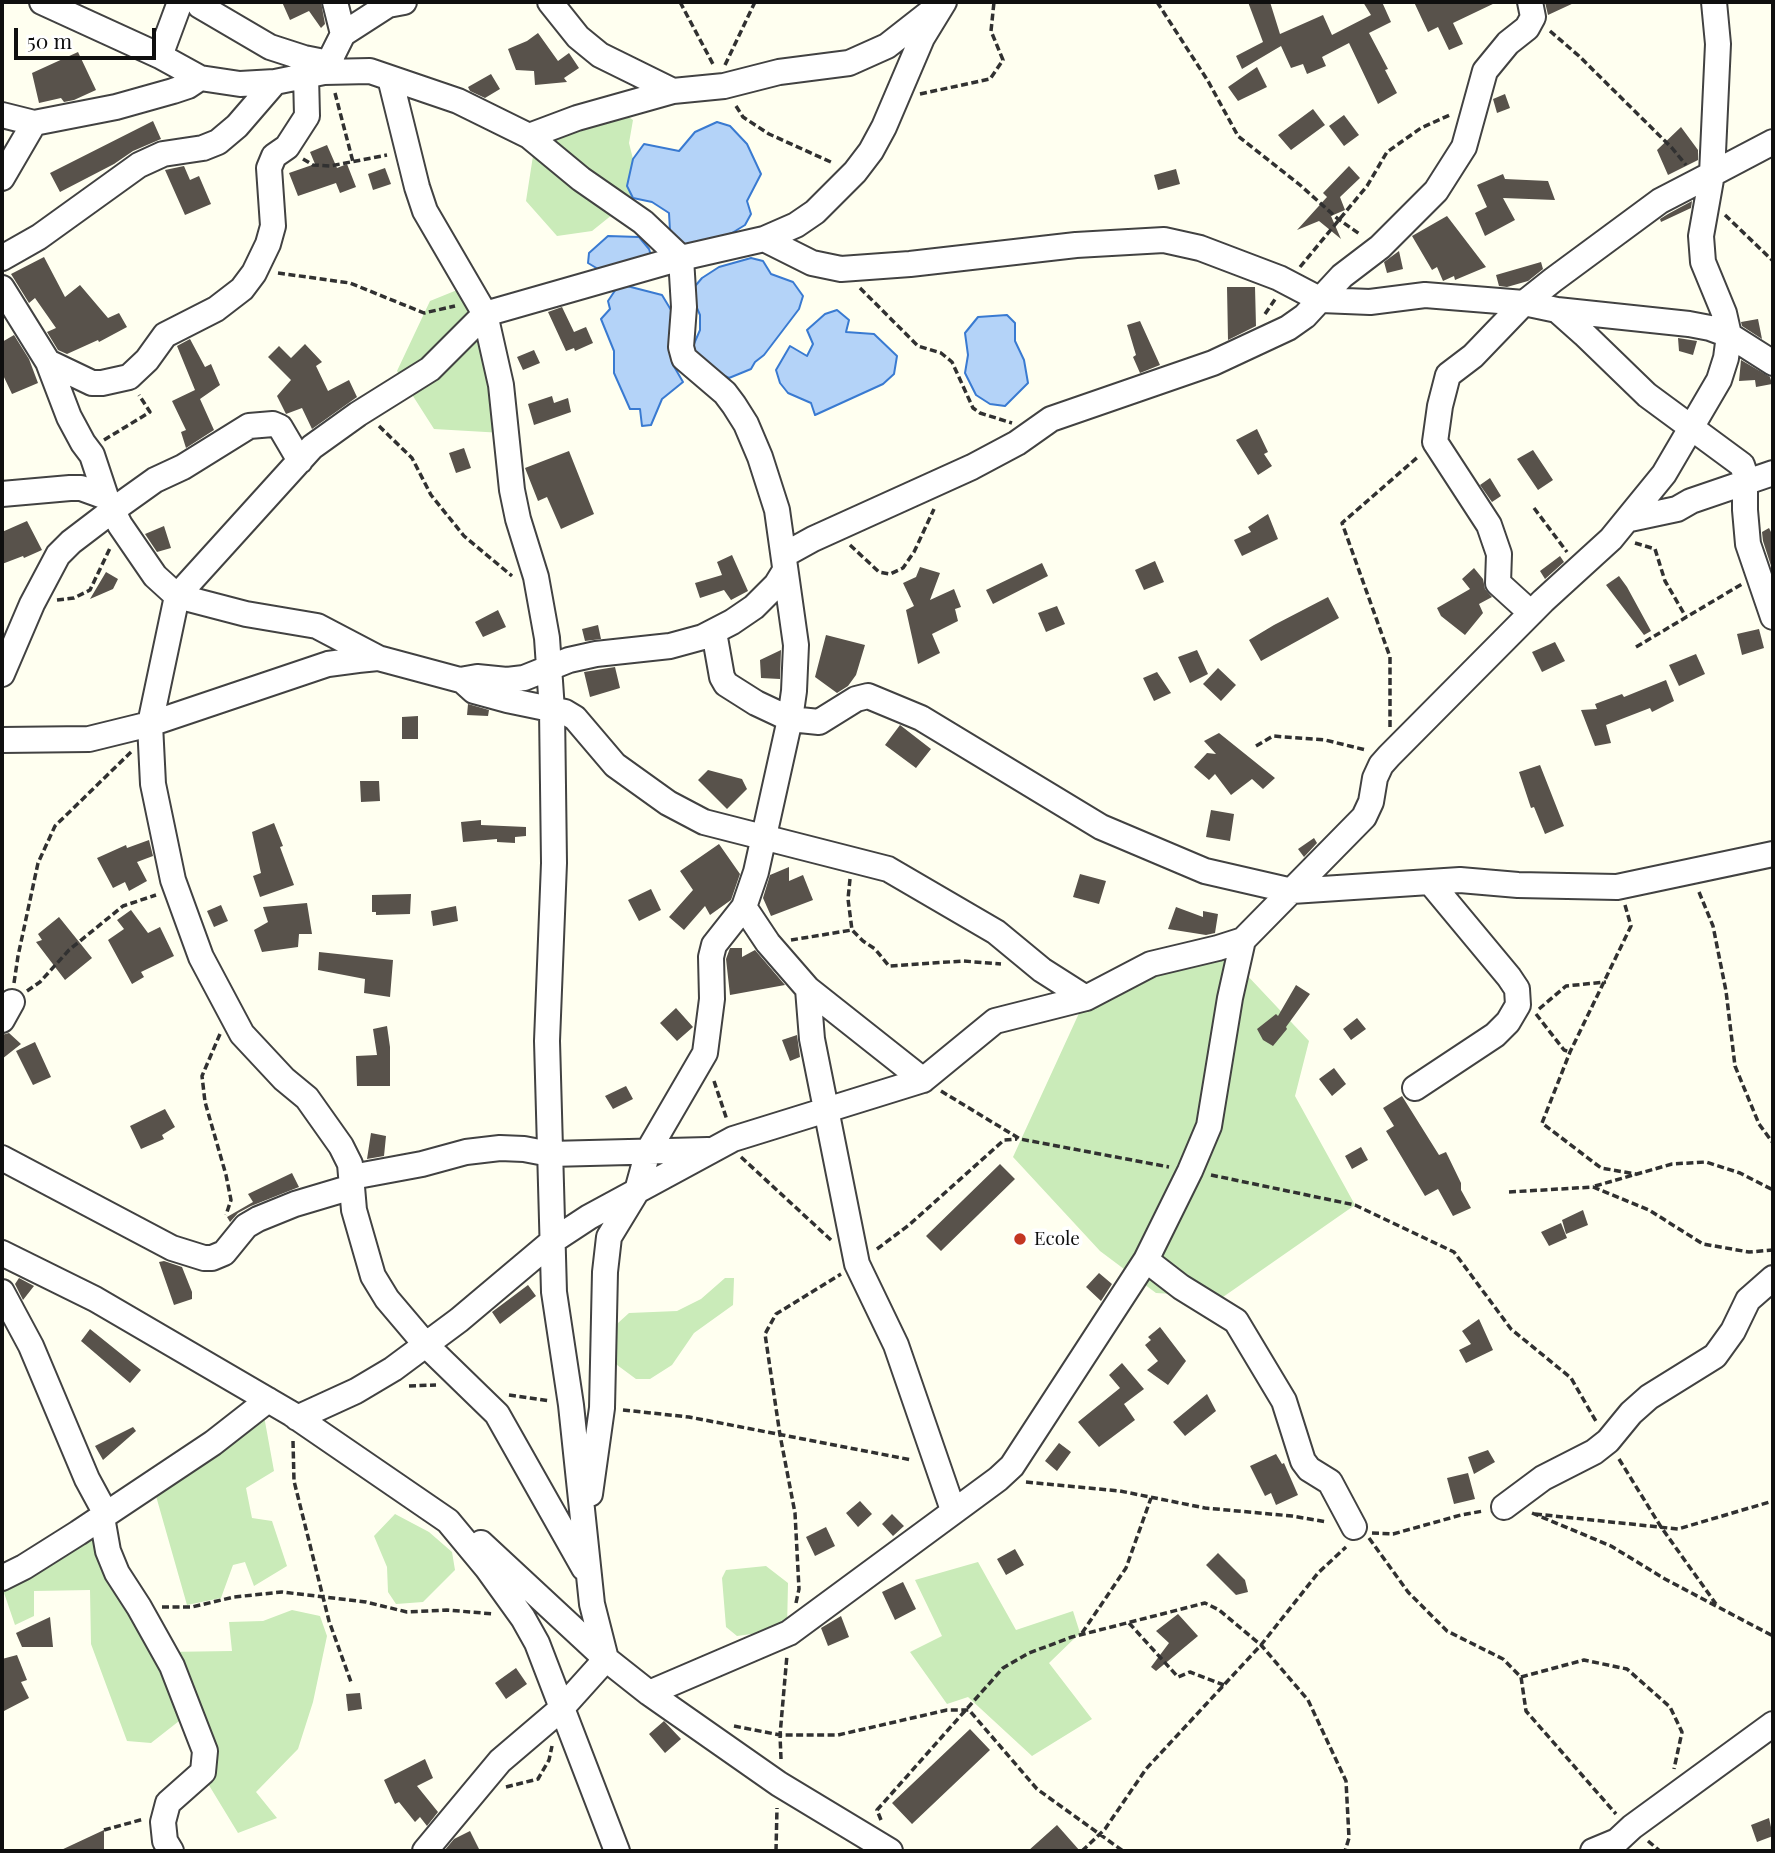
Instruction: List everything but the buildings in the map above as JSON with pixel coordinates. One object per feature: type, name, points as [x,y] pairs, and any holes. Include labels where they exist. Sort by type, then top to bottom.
[{"type":"street","points":[[42,2],[79,9],[200,78],[240,84],[275,82],[320,70],[370,71],[458,101],[529,136],[581,179],[643,222],[681,258],[684,314],[681,347],[684,358],[725,393],[746,424],[773,493],[796,645],[790,719],[756,872],[744,907],[714,945],[711,957],[712,999],[705,1053],[648,1151],[637,1191],[609,1237],[605,1272],[601,1408],[585,1531]]},
{"type":"street","points":[[335,2],[343,34]]},
{"type":"street","points":[[550,2],[578,37],[600,55],[673,91]]},
{"type":"street","points":[[295,1416],[356,1391],[393,1369],[554,1240],[589,1217],[712,1150],[733,1139],[923,1080],[995,1021],[1086,998],[1151,964],[1242,940],[1292,891],[1364,817],[1371,802],[1375,778],[1389,756],[1531,613],[1621,528],[1664,474],[1719,380],[1729,335],[1724,313],[1703,262],[1701,236],[1718,44],[1714,2]]},
{"type":"street","points":[[160,56],[170,33],[195,3],[270,47],[304,58],[320,70]]},
{"type":"street","points":[[48,362],[92,383],[112,382],[129,377],[165,335],[230,300],[242,289],[254,273],[274,226],[269,168],[274,156],[287,147],[307,116],[320,70],[343,34],[386,3]]},
{"type":"street","points":[[529,136],[603,110],[673,91],[724,86],[779,72],[849,63],[887,46],[942,3]]},
{"type":"street","points":[[589,1577],[497,1414],[426,1345],[387,1299],[373,1276],[354,1210],[349,1164],[341,1146],[307,1098],[284,1079],[242,1034],[201,957],[175,888],[153,785],[150,730],[177,596],[318,442],[430,369],[481,308],[764,239],[796,225],[815,212],[855,172],[871,151],[922,38],[942,3]]},
{"type":"street","points":[[460,680],[477,677],[506,680],[524,678],[582,657],[670,646],[703,637],[754,607],[776,585],[784,563],[827,532],[948,478],[1017,443],[1051,419],[1213,363],[1265,340],[1296,322],[1321,300],[1342,276],[1410,220],[1436,191],[1464,147],[1485,71],[1508,43],[1527,28],[1531,10]]},
{"type":"street","points":[[2,115],[34,123],[116,107],[173,92],[200,78]]},
{"type":"street","points":[[390,78],[425,211],[481,308],[501,386],[512,490],[536,577],[550,668],[554,863],[547,1041],[554,1292],[571,1405],[592,1604],[606,1659]]},
{"type":"street","points":[[2,258],[39,237],[139,165],[163,154],[203,148],[218,142],[237,126],[275,82]]},
{"type":"street","points":[[2,178],[34,123]]},
{"type":"street","points":[[1531,613],[1498,583],[1499,554],[1489,525],[1435,442],[1448,375],[1473,356],[1524,303],[1660,201],[1706,184],[1773,142]]},
{"type":"street","points":[[764,239],[812,263],[841,269],[1076,245],[1164,240],[1200,248],[1287,283],[1321,300],[1370,302],[1425,295],[1524,303],[1557,310],[1689,324],[1729,335],[1773,363]]},
{"type":"street","points":[[2,288],[48,362],[69,417],[92,455],[113,511],[144,563],[177,596],[246,614],[317,626],[378,658],[460,680],[474,691],[565,712],[575,718],[615,765],[668,803],[704,822],[888,869],[996,932],[1042,970],[1086,998]]},
{"type":"street","points":[[1557,310],[1647,395],[1742,465],[1746,484],[1748,544],[1773,617]]},
{"type":"street","points":[[2,674],[32,604],[58,555],[71,542],[155,480],[183,467],[249,426],[273,424],[280,427],[300,461]]},
{"type":"street","points":[[1621,528],[1773,473]]},
{"type":"street","points":[[2,494],[81,488],[113,511]]},
{"type":"street","points":[[1677,509],[1745,510]]},
{"type":"street","points":[[714,632],[722,677],[726,684],[756,703],[790,719],[819,722],[856,699],[868,696],[921,718],[1101,827],[1205,871],[1292,891],[1460,880],[1518,885],[1617,887],[1773,854]]},
{"type":"street","points":[[2,740],[89,739],[150,730],[328,664],[378,658]]},
{"type":"street","points":[[1415,1087],[1495,1035],[1508,1022],[1518,1005],[1517,989],[1430,882]]},
{"type":"street","points":[[744,907],[768,943],[808,989],[923,1080]]},
{"type":"street","points":[[649,1692],[789,1633],[998,1479],[1023,1451],[1146,1260],[1190,1171],[1209,1126],[1242,940]]},
{"type":"street","points":[[808,989],[812,1039],[857,1264],[896,1345],[953,1510]]},
{"type":"street","points":[[2,1158],[172,1248],[212,1258],[224,1252],[246,1226],[295,1203],[352,1182],[466,1152],[500,1148],[550,1154],[712,1150]]},
{"type":"street","points":[[2,1253],[95,1299],[295,1416],[485,1545],[606,1659],[649,1692],[779,1784],[890,1851]]},
{"type":"street","points":[[1146,1260],[1181,1287],[1236,1321],[1284,1401],[1303,1461],[1309,1469],[1330,1482],[1351,1537]]},
{"type":"street","points":[[1504,1507],[1543,1478],[1594,1452],[1650,1397],[1715,1356],[1733,1331],[1748,1300],[1773,1278]]},
{"type":"street","points":[[2,1292],[31,1346],[104,1516],[108,1551],[126,1590],[139,1607],[172,1666],[205,1751],[202,1772],[168,1803],[163,1822],[165,1841],[172,1851]]},
{"type":"street","points":[[2,1578],[104,1516],[213,1443],[268,1401]]},
{"type":"street","points":[[449,1521],[487,1568],[523,1618],[537,1643],[617,1851]]},
{"type":"street","points":[[425,1851],[500,1761],[561,1709],[606,1659]]},
{"type":"street","points":[[1593,1851],[1617,1841],[1632,1827],[1773,1724]]},
{"type":"path","points":[[719,76],[755,2]]},
{"type":"path","points":[[896,99],[990,79],[1003,60],[991,31],[994,2]]},
{"type":"path","points":[[1157,2],[1208,81],[1238,136],[1338,219],[1380,247]]},
{"type":"path","points":[[1531,10],[1672,148],[1773,261]]},
{"type":"path","points":[[320,70],[334,87],[354,162]]},
{"type":"path","points":[[1263,317],[1287,283],[1367,186],[1387,152],[1420,128],[1456,113],[1480,90]]},
{"type":"path","points":[[287,147],[313,165],[330,166],[410,151]]},
{"type":"path","points":[[841,269],[918,346],[941,353],[952,362],[973,408],[980,413],[1007,420],[1028,435]]},
{"type":"path","points":[[270,273],[350,283],[424,313],[481,308]]},
{"type":"path","points":[[92,455],[98,444],[150,412],[129,377]]},
{"type":"path","points":[[358,414],[372,420],[412,457],[431,495],[464,536],[540,600]]},
{"type":"path","points":[[1256,746],[1273,736],[1325,740],[1389,756],[1390,657],[1342,523],[1435,442]]},
{"type":"path","points":[[827,532],[841,538],[879,572],[890,574],[903,568],[915,552],[948,478]]},
{"type":"path","points":[[1534,508],[1579,568]]},
{"type":"path","points":[[32,604],[74,598],[90,590],[113,511]]},
{"type":"path","points":[[1621,528],[1654,549],[1665,581],[1686,617]]},
{"type":"path","points":[[1636,647],[1758,575]]},
{"type":"path","points":[[7,1011],[36,874],[55,826],[150,730]]},
{"type":"path","points":[[860,861],[851,874],[848,893],[852,930],[890,965],[963,961],[1009,965]]},
{"type":"path","points":[[1689,871],[1713,926],[1726,991],[1735,1066],[1759,1124],[1773,1143]]},
{"type":"path","points":[[1617,887],[1631,926],[1570,1052],[1542,1123],[1601,1168],[1636,1174]]},
{"type":"path","points":[[7,1011],[40,982],[68,950],[123,906],[175,888]]},
{"type":"path","points":[[768,943],[852,930]]},
{"type":"path","points":[[1570,1052],[1564,1050],[1535,1013],[1566,986],[1605,982]]},
{"type":"path","points":[[225,1217],[231,1200],[205,1102],[202,1076],[211,1050],[231,1014]]},
{"type":"path","points":[[923,1080],[1020,1139],[1355,1205],[1454,1252],[1511,1329],[1571,1378],[1661,1527],[1717,1606]]},
{"type":"path","points":[[1509,1192],[1593,1187],[1672,1164],[1706,1162],[1740,1173],[1773,1190]]},
{"type":"path","points":[[1593,1187],[1649,1210],[1703,1244],[1749,1252],[1773,1250]]},
{"type":"path","points":[[782,1764],[780,1735],[789,1633],[799,1589],[795,1513],[765,1334],[776,1314],[857,1264]]},
{"type":"path","points":[[404,1386],[444,1385]]},
{"type":"path","points":[[476,1393],[506,1394],[571,1405]]},
{"type":"path","points":[[601,1408],[690,1417],[938,1464]]},
{"type":"path","points":[[295,1416],[294,1481],[329,1620],[351,1682]]},
{"type":"path","points":[[998,1479],[1120,1491],[1205,1508],[1292,1516],[1351,1537],[1318,1573],[1261,1645],[1146,1769],[1099,1835],[1082,1851]]},
{"type":"path","points":[[1081,1635],[1126,1568],[1151,1498]]},
{"type":"path","points":[[1660,1851],[1620,1819],[1526,1711],[1521,1676],[1503,1659],[1447,1631],[1408,1592],[1365,1532],[1393,1534],[1461,1515],[1504,1507],[1531,1513],[1678,1529],[1773,1501]]},
{"type":"path","points":[[1531,1513],[1611,1546],[1773,1636]]},
{"type":"path","points":[[139,1607],[192,1607],[234,1597],[282,1592],[366,1602],[407,1612],[447,1610],[523,1618]]},
{"type":"path","points":[[883,1824],[877,1810],[923,1756],[969,1710],[1003,1668],[1030,1653],[1081,1635],[1205,1604],[1219,1610],[1261,1645],[1308,1700],[1346,1781],[1349,1838],[1345,1851]]},
{"type":"path","points":[[1129,1623],[1178,1677],[1190,1672],[1224,1685]]},
{"type":"path","points":[[1521,1676],[1584,1660],[1627,1669],[1670,1707],[1682,1732],[1666,1802]]},
{"type":"path","points":[[730,1725],[780,1735],[838,1735],[947,1710],[969,1710],[1037,1789],[1122,1851]]},
{"type":"path","points":[[776,1851],[777,1812]]},
{"type":"path","points":[[104,1830],[145,1819],[163,1822]]},
{"type":"green space","points":[[616,108],[633,120],[629,143],[633,159],[627,185],[633,198],[592,231],[557,236],[526,201],[535,143]]},
{"type":"green space","points":[[467,286],[503,433],[434,429],[397,371],[430,301]]},
{"type":"green space","points":[[1228,955],[1309,1041],[1295,1096],[1355,1205],[1223,1297],[1156,1293],[1100,1251],[1013,1157],[1086,998]]},
{"type":"green space","points":[[725,1278],[734,1278],[733,1305],[694,1333],[672,1365],[650,1379],[636,1379],[613,1362],[611,1345],[618,1323],[629,1313],[677,1311],[701,1299]]},
{"type":"green space","points":[[264,1416],[274,1471],[246,1488],[252,1518],[272,1521],[287,1566],[254,1586],[245,1562],[233,1565],[221,1598],[187,1605],[156,1496]]},
{"type":"green space","points":[[395,1514],[429,1532],[452,1552],[455,1570],[423,1602],[396,1604],[388,1592],[387,1567],[374,1536]]},
{"type":"green space","points":[[102,1526],[165,1652],[232,1651],[229,1622],[263,1621],[292,1610],[320,1616],[327,1636],[313,1702],[298,1749],[256,1792],[277,1818],[238,1833],[207,1782],[188,1714],[151,1743],[127,1741],[91,1644],[90,1590],[34,1591],[34,1616],[15,1625],[2,1587]]},
{"type":"green space","points":[[978,1562],[1016,1630],[1073,1611],[1080,1633],[1049,1663],[1092,1719],[1032,1756],[968,1697],[947,1704],[910,1652],[942,1636],[915,1580]]},
{"type":"green space","points":[[766,1566],[788,1583],[787,1629],[737,1636],[726,1627],[722,1578],[726,1570]]},
{"type":"water","points":[[717,122],[730,126],[747,144],[761,174],[747,201],[751,214],[745,225],[732,233],[700,246],[681,250],[670,231],[669,213],[652,202],[633,198],[627,186],[633,159],[644,144],[679,151],[695,132]]},
{"type":"water","points":[[608,236],[639,237],[651,255],[598,269],[588,263],[589,253]]},
{"type":"water","points":[[751,258],[763,261],[771,274],[793,282],[803,296],[799,309],[764,355],[751,369],[729,378],[700,364],[690,353],[700,330],[700,315],[690,292],[702,278],[719,267]]},
{"type":"water","points":[[627,286],[662,295],[674,315],[677,360],[672,363],[683,382],[662,399],[651,425],[642,426],[640,409],[630,409],[614,373],[614,351],[601,319],[610,309],[608,301],[616,289]]},
{"type":"water","points":[[837,310],[849,320],[846,332],[874,334],[897,356],[894,374],[883,384],[815,415],[811,403],[788,393],[780,383],[776,370],[790,346],[807,356],[813,344],[807,330],[825,314]]},
{"type":"water","points":[[1007,315],[1015,323],[1015,341],[1024,360],[1028,383],[1005,406],[990,404],[976,395],[965,373],[968,355],[965,333],[978,317]]},
{"type":"place","name":"Ecole","points":[[1020,1239]]}]
